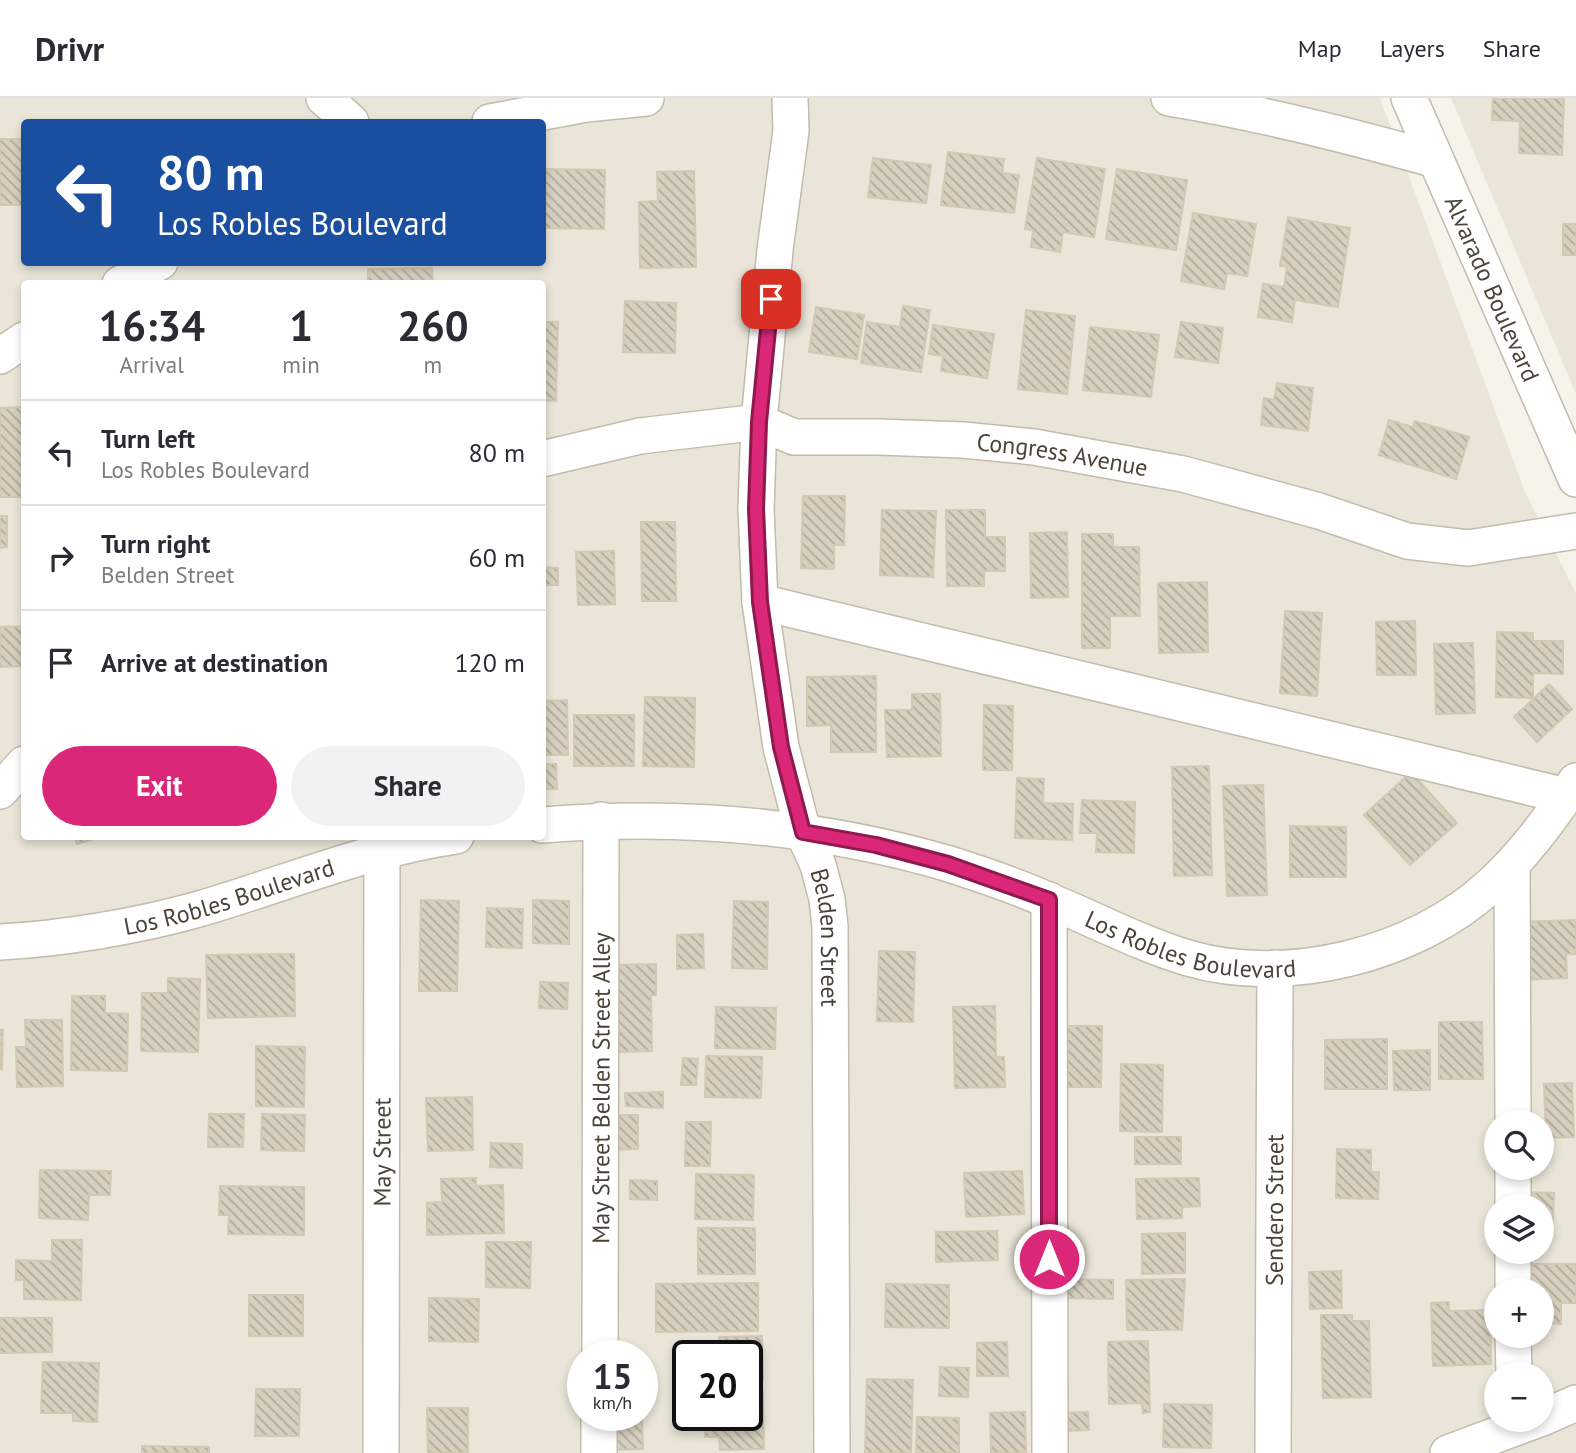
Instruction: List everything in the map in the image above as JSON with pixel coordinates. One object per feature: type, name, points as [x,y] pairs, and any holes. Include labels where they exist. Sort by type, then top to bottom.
[{"type":"street","points":[[324,98],[348,119]]},
{"type":"street","points":[[505,119],[586,104],[646,98]]},
{"type":"street","name":"Belden Street","points":[[790,98],[791,131],[775,250],[759,422],[756,509],[760,602],[781,747],[803,832],[818,865],[827,899],[830,926],[832,1453]]},
{"type":"street","points":[[1169,98],[1231,108],[1332,131],[1436,160]]},
{"type":"street","name":"Alvarado Boulevard","points":[[1409,98],[1576,479]]},
{"type":"street","points":[[127,280],[153,266]]},
{"type":"street","points":[[0,356],[21,342]]},
{"type":"street","name":"Congress Avenue","points":[[546,458],[640,436],[759,422],[794,437],[963,440],[1022,446],[1183,474],[1319,511],[1407,541],[1468,548],[1576,531]]},
{"type":"street","points":[[760,602],[1571,789]]},
{"type":"street","points":[[0,791],[21,767]]},
{"type":"street","name":"Los Robles Boulevard","points":[[546,825],[601,820],[710,822],[803,832],[876,845],[948,864],[1049,900],[1147,944],[1192,959],[1238,967],[1275,968],[1320,965],[1365,954],[1409,938],[1451,916],[1488,888],[1512,865],[1529,847],[1571,789]]},
{"type":"street","name":"May Street Belden Street Alley","points":[[600,1340],[601,820]]},
{"type":"street","name":"Los Robles Boulevard","points":[[0,942],[89,932],[198,909],[382,852],[438,840]]},
{"type":"street","name":"May Street","points":[[381,1453],[382,852]]},
{"type":"street","points":[[1512,865],[1513,1110]]},
{"type":"street","points":[[1049,900],[1050,1453]]},
{"type":"street","name":"Sendero Street","points":[[1273,1453],[1275,968]]},
{"type":"street","points":[[1554,1412],[1576,1403]]},
{"type":"street","points":[[599,1431],[599,1453]]},
{"type":"street","points":[[1448,1453],[1502,1432]]},
{"type":"shaded area","points":[[0,98],[1380,98],[1525,492],[1576,593],[1576,1453],[0,1453]]},
{"type":"shaded area","points":[[1451,98],[1576,98],[1576,394]]},
{"type":"building","points":[[1493,98],[1564,98],[1562,155],[1519,153],[1520,121],[1492,120]]},
{"type":"building","points":[[0,139],[21,139],[21,205],[0,205]]},
{"type":"building","points":[[948,152],[1004,159],[1002,173],[1019,175],[1014,213],[941,205]]},
{"type":"building","points":[[873,158],[931,165],[926,203],[868,197]]},
{"type":"building","points":[[1037,158],[1105,169],[1094,237],[1063,232],[1060,252],[1031,247],[1033,230],[1025,229]]},
{"type":"building","points":[[546,169],[605,170],[604,229],[546,228]]},
{"type":"building","points":[[1117,169],[1187,180],[1176,250],[1106,239]]},
{"type":"building","points":[[694,171],[696,267],[640,268],[639,202],[658,201],[657,172]]},
{"type":"building","points":[[1193,213],[1256,224],[1247,276],[1227,273],[1224,289],[1181,281]]},
{"type":"building","points":[[1288,217],[1350,228],[1338,307],[1295,300],[1292,322],[1258,317],[1263,284],[1284,287],[1287,267],[1280,266]]},
{"type":"building","points":[[1563,224],[1576,224],[1576,255],[1563,255]]},
{"type":"building","points":[[432,268],[433,280],[368,280],[368,269]]},
{"type":"building","points":[[625,301],[676,303],[675,353],[623,352]]},
{"type":"building","points":[[903,306],[930,310],[921,372],[861,363],[867,322],[900,327]]},
{"type":"building","points":[[816,307],[864,315],[857,359],[809,352]]},
{"type":"building","points":[[1026,310],[1075,316],[1067,394],[1018,389]]},
{"type":"building","points":[[546,322],[558,322],[556,401],[546,400]]},
{"type":"building","points":[[1181,322],[1223,328],[1218,363],[1175,357]]},
{"type":"building","points":[[933,325],[994,334],[987,378],[941,371],[943,356],[929,354]]},
{"type":"building","points":[[1090,327],[1159,335],[1151,397],[1083,390]]},
{"type":"building","points":[[1277,383],[1313,388],[1308,431],[1261,425],[1264,398],[1274,400]]},
{"type":"building","points":[[21,407],[21,497],[0,497],[0,408]]},
{"type":"building","points":[[1389,420],[1413,427],[1415,421],[1469,437],[1456,479],[1379,455]]},
{"type":"building","points":[[803,496],[845,496],[844,545],[834,545],[834,569],[801,568]]},
{"type":"building","points":[[882,510],[936,511],[933,577],[880,575]]},
{"type":"building","points":[[946,510],[985,510],[985,537],[1005,537],[1005,571],[984,571],[984,586],[947,586]]},
{"type":"building","points":[[0,516],[7,516],[7,547],[0,548]]},
{"type":"building","points":[[641,522],[675,522],[676,601],[642,601]]},
{"type":"building","points":[[1067,532],[1068,597],[1031,598],[1030,533]]},
{"type":"building","points":[[1082,534],[1113,534],[1113,547],[1139,547],[1140,616],[1110,616],[1110,648],[1082,648]]},
{"type":"building","points":[[614,551],[615,604],[578,605],[576,552]]},
{"type":"building","points":[[546,567],[558,568],[558,585],[546,585]]},
{"type":"building","points":[[1207,582],[1208,652],[1159,653],[1158,583]]},
{"type":"building","points":[[1285,611],[1322,613],[1317,696],[1280,693]]},
{"type":"building","points":[[1415,621],[1416,675],[1377,675],[1376,622]]},
{"type":"building","points":[[21,626],[21,666],[0,667],[0,627]]},
{"type":"building","points":[[1497,632],[1533,633],[1533,641],[1563,641],[1563,674],[1533,673],[1533,698],[1496,697]]},
{"type":"building","points":[[1473,643],[1475,713],[1436,714],[1434,644]]},
{"type":"building","points":[[876,676],[876,752],[831,752],[831,725],[807,726],[807,677]]},
{"type":"building","points":[[1549,684],[1572,709],[1537,742],[1514,717]]},
{"type":"building","points":[[912,694],[940,694],[941,756],[887,757],[885,710],[912,710]]},
{"type":"building","points":[[645,697],[695,698],[694,767],[643,766]]},
{"type":"building","points":[[567,700],[568,755],[546,755],[546,701]]},
{"type":"building","points":[[984,705],[1013,706],[1012,770],[983,770]]},
{"type":"building","points":[[574,715],[634,715],[634,766],[574,766]]},
{"type":"building","points":[[546,764],[556,764],[557,789],[546,789]]},
{"type":"building","points":[[1209,766],[1212,875],[1174,876],[1172,767]]},
{"type":"building","points":[[1411,772],[1457,823],[1410,865],[1364,815]]},
{"type":"building","points":[[1017,778],[1044,779],[1043,803],[1073,804],[1072,840],[1015,838]]},
{"type":"building","points":[[1263,785],[1267,895],[1227,896],[1223,786]]},
{"type":"building","points":[[1082,800],[1135,802],[1134,853],[1096,852],[1097,833],[1080,833]]},
{"type":"building","points":[[1290,826],[1346,827],[1346,877],[1290,877]]},
{"type":"building","points":[[421,900],[459,901],[457,991],[419,991]]},
{"type":"building","points":[[533,900],[569,901],[569,944],[533,943]]},
{"type":"building","points":[[734,901],[768,902],[767,969],[732,968]]},
{"type":"building","points":[[487,908],[523,909],[522,948],[486,947]]},
{"type":"building","points":[[1576,920],[1576,954],[1566,954],[1567,978],[1518,980],[1517,922]]},
{"type":"building","points":[[703,934],[704,968],[677,969],[677,935]]},
{"type":"building","points":[[879,951],[915,952],[913,1022],[877,1021]]},
{"type":"building","points":[[294,954],[295,1016],[208,1018],[206,955]]},
{"type":"building","points":[[656,964],[656,995],[651,995],[652,1051],[618,1052],[617,965]]},
{"type":"building","points":[[168,978],[200,979],[198,1052],[141,1051],[142,993],[168,993]]},
{"type":"building","points":[[540,982],[568,983],[567,1009],[539,1008]]},
{"type":"building","points":[[72,996],[105,996],[105,1013],[128,1014],[127,1071],[71,1070]]},
{"type":"building","points":[[995,1006],[996,1057],[1004,1057],[1005,1087],[955,1088],[953,1007]]},
{"type":"building","points":[[716,1007],[776,1008],[775,1049],[715,1048]]},
{"type":"building","points":[[25,1020],[62,1020],[63,1086],[17,1087],[16,1047],[26,1047]]},
{"type":"building","points":[[1439,1022],[1482,1022],[1483,1079],[1439,1079]]},
{"type":"building","points":[[1065,1026],[1102,1026],[1101,1087],[1064,1087]]},
{"type":"building","points":[[0,1030],[3,1030],[2,1069],[0,1069]]},
{"type":"building","points":[[1387,1039],[1387,1089],[1325,1089],[1325,1040]]},
{"type":"building","points":[[256,1046],[305,1047],[304,1107],[256,1106]]},
{"type":"building","points":[[1430,1050],[1430,1090],[1394,1090],[1393,1051]]},
{"type":"building","points":[[706,1056],[762,1057],[761,1098],[705,1097]]},
{"type":"building","points":[[683,1058],[698,1059],[696,1085],[681,1085]]},
{"type":"building","points":[[1121,1064],[1163,1065],[1162,1132],[1120,1131]]},
{"type":"building","points":[[1572,1083],[1574,1137],[1554,1138],[1554,1110],[1545,1110],[1544,1084]]},
{"type":"building","points":[[663,1092],[663,1108],[626,1106],[625,1093]]},
{"type":"building","points":[[472,1097],[473,1150],[428,1151],[426,1098]]},
{"type":"building","points":[[209,1114],[244,1114],[243,1147],[208,1147]]},
{"type":"building","points":[[262,1114],[305,1115],[304,1151],[261,1150]]},
{"type":"building","points":[[606,1115],[638,1115],[638,1149],[607,1150]]},
{"type":"building","points":[[686,1122],[711,1122],[710,1166],[685,1166]]},
{"type":"building","points":[[1135,1137],[1181,1137],[1181,1164],[1135,1164]]},
{"type":"building","points":[[491,1143],[522,1144],[522,1168],[490,1167]]},
{"type":"building","points":[[1337,1149],[1371,1150],[1371,1172],[1379,1172],[1378,1199],[1336,1198]]},
{"type":"building","points":[[40,1170],[111,1171],[110,1195],[89,1195],[88,1220],[39,1218]]},
{"type":"building","points":[[1022,1171],[1024,1214],[966,1217],[964,1173]]},
{"type":"building","points":[[696,1174],[754,1175],[753,1220],[695,1219]]},
{"type":"building","points":[[476,1178],[476,1186],[503,1185],[504,1233],[427,1235],[427,1203],[442,1202],[441,1179]]},
{"type":"building","points":[[1199,1178],[1200,1206],[1182,1207],[1182,1218],[1137,1219],[1136,1179]]},
{"type":"building","points":[[630,1180],[657,1181],[657,1200],[630,1199]]},
{"type":"building","points":[[220,1186],[304,1187],[304,1235],[228,1234],[229,1215],[219,1215]]},
{"type":"building","points":[[1523,1192],[1554,1193],[1554,1194]]},
{"type":"building","points":[[698,1228],[755,1228],[755,1274],[698,1274]]},
{"type":"building","points":[[997,1231],[998,1260],[936,1262],[936,1232]]},
{"type":"building","points":[[1185,1233],[1185,1273],[1142,1274],[1142,1234]]},
{"type":"building","points":[[52,1240],[82,1240],[81,1300],[24,1299],[24,1280],[16,1280],[16,1260],[52,1261]]},
{"type":"building","points":[[486,1242],[531,1242],[530,1288],[486,1287]]},
{"type":"building","points":[[1527,1264],[1576,1264],[1576,1303],[1561,1303],[1561,1324],[1554,1324],[1554,1278],[1527,1278]]},
{"type":"building","points":[[1341,1271],[1342,1308],[1310,1309],[1309,1272]]},
{"type":"building","points":[[1065,1279],[1113,1280],[1113,1299],[1065,1298]]},
{"type":"building","points":[[1185,1279],[1182,1330],[1127,1330],[1126,1280]]},
{"type":"building","points":[[758,1283],[758,1331],[656,1332],[656,1284]]},
{"type":"building","points":[[886,1284],[949,1285],[949,1328],[885,1327]]},
{"type":"building","points":[[249,1295],[303,1295],[303,1336],[249,1336]]},
{"type":"building","points":[[429,1298],[479,1299],[478,1342],[429,1341]]},
{"type":"building","points":[[1449,1302],[1449,1311],[1484,1310],[1484,1348],[1491,1348],[1491,1362],[1433,1366],[1431,1303]]},
{"type":"building","points":[[1321,1315],[1352,1315],[1352,1321],[1369,1321],[1371,1397],[1323,1398]]},
{"type":"building","points":[[0,1318],[52,1318],[52,1352],[0,1353]]},
{"type":"building","points":[[762,1336],[762,1340],[719,1340],[719,1337]]},
{"type":"building","points":[[1148,1341],[1150,1412],[1143,1413],[1142,1403],[1109,1404],[1108,1342]]},
{"type":"building","points":[[1007,1342],[1008,1376],[977,1376],[977,1343]]},
{"type":"building","points":[[43,1362],[99,1363],[97,1422],[73,1421],[73,1413],[41,1413]]},
{"type":"building","points":[[940,1367],[969,1368],[968,1397],[939,1396]]},
{"type":"building","points":[[867,1379],[913,1380],[911,1453],[865,1453]]},
{"type":"building","points":[[256,1389],[300,1389],[299,1436],[255,1436]]},
{"type":"building","points":[[763,1392],[764,1449],[720,1450],[719,1437],[705,1437],[705,1431],[763,1431]]},
{"type":"building","points":[[1164,1404],[1212,1405],[1211,1448],[1163,1447]]},
{"type":"building","points":[[427,1408],[468,1408],[468,1453],[428,1453]]},
{"type":"building","points":[[1025,1412],[1026,1453],[991,1453],[990,1413]]},
{"type":"building","points":[[1088,1412],[1089,1430],[1063,1431],[1063,1413]]},
{"type":"building","points":[[917,1417],[959,1418],[959,1453],[916,1453]]},
{"type":"building","points":[[612,1431],[642,1431],[643,1449],[612,1450]]},
{"type":"building","points":[[142,1446],[209,1447],[209,1453],[142,1453]]},
{"type":"route","points":[[771,299],[759,422],[756,509],[760,602],[781,747],[803,832],[876,845],[948,864],[1049,900],[1049,1259]]}]
